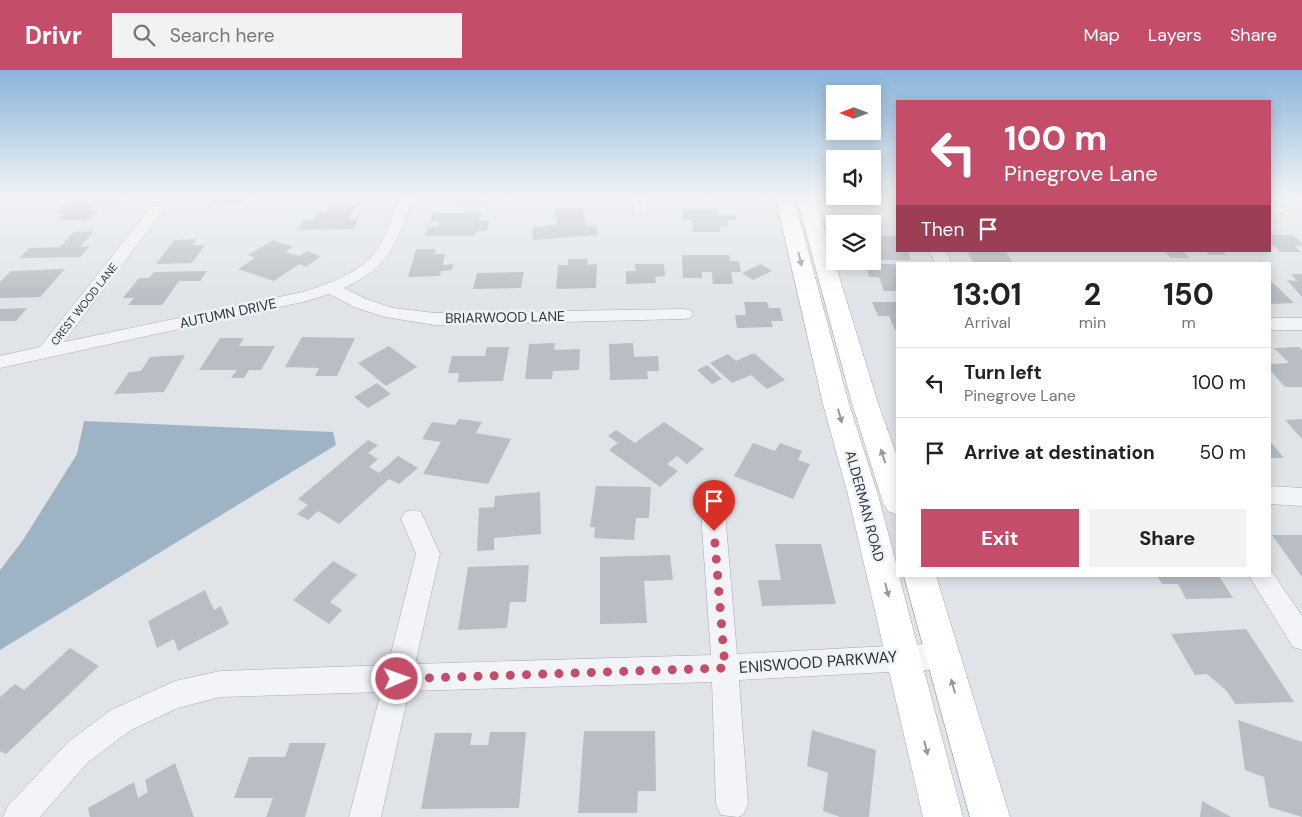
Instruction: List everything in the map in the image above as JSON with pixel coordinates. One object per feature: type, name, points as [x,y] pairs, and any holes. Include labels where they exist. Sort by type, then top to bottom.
[{"type":"main road","name":"ALDERMAN ROAD","points":[[793,230],[836,404],[866,506],[943,817]]},
{"type":"main road","points":[[815,230],[865,403],[896,498]]},
{"type":"main road","points":[[920,577],[990,817]]},
{"type":"street","name":"CREST WOOD LANE","points":[[47,351],[141,230]]},
{"type":"street","name":"AUTUMN DRIVE","points":[[0,362],[308,296],[332,289],[359,274],[380,256],[392,230]]},
{"type":"street","name":"BRIARWOOD LANE","points":[[332,289],[360,303],[391,313],[435,318],[684,314]]},
{"type":"street","points":[[1271,324],[1302,324]]},
{"type":"street","points":[[1271,495],[1302,498]]},
{"type":"street","points":[[866,506],[896,504]]},
{"type":"street","points":[[713,513],[725,668],[732,804]]},
{"type":"street","points":[[365,817],[428,554],[413,519]]},
{"type":"street","points":[[1262,577],[1302,638]]},
{"type":"street","name":"ENISWOOD PARKWAY","points":[[19,817],[77,752],[121,720],[175,695],[220,684],[725,668],[944,656]]},
{"type":"water","points":[[84,421],[333,432],[336,445],[0,650],[0,570],[23,540],[77,454]]},
{"type":"building","points":[[427,230],[487,230],[477,231],[475,236],[424,236]]},
{"type":"building","points":[[532,230],[597,230],[598,235],[533,240]]},
{"type":"building","points":[[693,230],[720,230],[720,232],[693,232]]},
{"type":"building","points":[[94,231],[80,247],[90,246],[80,257],[19,258],[29,248],[60,247],[74,232]]},
{"type":"building","points":[[1271,234],[1293,235],[1302,243],[1302,246],[1295,246],[1301,252],[1280,252],[1275,246],[1271,246]]},
{"type":"building","points":[[881,236],[896,236],[896,252],[908,252],[911,260],[881,260]]},
{"type":"building","points":[[197,239],[193,245],[205,245],[192,263],[156,264],[174,240]]},
{"type":"building","points":[[273,240],[293,247],[285,252],[299,256],[307,251],[321,256],[306,267],[299,264],[274,281],[238,269],[255,258],[248,255]]},
{"type":"building","points":[[416,249],[436,249],[435,254],[445,254],[443,265],[453,264],[452,270],[441,271],[440,276],[408,277]]},
{"type":"building","points":[[968,252],[1007,252],[1012,262],[973,262]]},
{"type":"building","points":[[1165,252],[1184,252],[1190,258],[1171,258]]},
{"type":"building","points":[[1206,252],[1224,252],[1226,255],[1209,255]]},
{"type":"building","points":[[682,255],[729,255],[730,261],[739,261],[741,272],[731,272],[733,284],[713,284],[712,272],[702,272],[702,278],[683,278]]},
{"type":"building","points":[[568,259],[588,259],[587,265],[597,264],[596,288],[556,289],[558,265],[568,265]]},
{"type":"building","points":[[635,264],[664,264],[665,276],[655,277],[656,283],[626,284],[626,271],[636,271]]},
{"type":"building","points":[[761,264],[772,271],[753,280],[742,273]]},
{"type":"building","points":[[881,264],[896,264],[896,291],[884,291],[879,277],[869,277],[867,270],[881,270]]},
{"type":"building","points":[[65,269],[40,297],[0,298],[0,282],[11,271]]},
{"type":"building","points":[[207,271],[200,281],[179,281],[162,305],[128,305],[134,298],[123,298],[139,278],[149,278],[154,272]]},
{"type":"building","points":[[524,272],[521,288],[473,289],[477,273]]},
{"type":"building","points":[[1291,274],[1302,274],[1302,297],[1287,280],[1297,281]]},
{"type":"building","points":[[1271,281],[1294,303],[1271,304]]},
{"type":"building","points":[[744,302],[767,302],[769,308],[780,308],[783,321],[771,321],[773,327],[737,328],[735,315],[746,315]]},
{"type":"building","points":[[872,302],[896,302],[896,330],[889,316],[878,316]]},
{"type":"building","points":[[27,308],[16,321],[0,321],[0,309]]},
{"type":"building","points":[[302,337],[355,338],[337,376],[315,376],[319,368],[285,367]]},
{"type":"building","points":[[220,338],[244,338],[239,346],[275,346],[261,370],[249,370],[244,378],[231,378],[237,370],[199,370]]},
{"type":"building","points":[[555,343],[554,350],[580,349],[579,370],[553,371],[552,379],[525,379],[529,344]]},
{"type":"building","points":[[633,343],[634,357],[658,356],[659,371],[647,371],[648,379],[610,380],[609,344]]},
{"type":"building","points":[[389,346],[417,367],[386,386],[358,363]]},
{"type":"building","points":[[487,347],[509,347],[503,381],[458,382],[459,373],[448,373],[452,356],[485,356]]},
{"type":"building","points":[[1299,347],[1302,350],[1302,387],[1285,387],[1271,371],[1271,364],[1289,363],[1274,348]]},
{"type":"building","points":[[754,353],[785,380],[767,389],[751,375],[732,383],[710,363],[728,354],[736,361]]},
{"type":"building","points":[[185,355],[164,392],[114,394],[129,372],[141,371],[150,357]]},
{"type":"building","points":[[707,365],[722,379],[712,384],[697,370]]},
{"type":"building","points":[[377,383],[391,394],[368,408],[354,397]]},
{"type":"building","points":[[459,419],[482,422],[476,433],[511,439],[488,484],[423,474],[441,442],[422,439],[432,422],[455,425]]},
{"type":"building","points":[[1302,419],[1302,439],[1285,420]]},
{"type":"building","points":[[664,422],[704,449],[687,464],[677,456],[667,464],[678,471],[660,487],[609,450],[618,443],[608,436],[616,430],[635,443]]},
{"type":"building","points":[[368,440],[378,445],[368,453],[378,459],[369,467],[379,473],[398,456],[418,468],[399,484],[389,479],[339,524],[318,511],[308,520],[297,514],[308,505],[298,499]]},
{"type":"building","points":[[1271,442],[1284,458],[1271,458]]},
{"type":"building","points":[[753,443],[775,451],[780,443],[802,451],[798,460],[810,464],[793,499],[734,476]]},
{"type":"building","points":[[596,486],[651,487],[649,518],[636,518],[634,540],[594,538],[595,527],[590,527]]},
{"type":"building","points":[[540,492],[541,534],[494,538],[494,550],[477,551],[479,508],[494,507],[495,496]]},
{"type":"building","points":[[1272,535],[1302,535],[1302,577]]},
{"type":"building","points":[[775,544],[821,544],[836,604],[762,606],[758,580],[781,580]]},
{"type":"building","points":[[670,555],[673,580],[644,581],[647,623],[600,624],[600,557]]},
{"type":"building","points":[[333,561],[357,575],[330,602],[342,610],[329,624],[293,600]]},
{"type":"building","points":[[529,565],[526,602],[510,602],[507,628],[458,630],[468,567]]},
{"type":"building","points":[[1158,577],[1220,577],[1233,598],[1186,599],[1178,584],[1162,584]]},
{"type":"building","points":[[205,590],[214,610],[221,606],[229,624],[178,651],[174,639],[157,648],[148,621]]},
{"type":"building","points":[[1246,629],[1294,702],[1235,704],[1227,691],[1207,674],[1195,675],[1171,634]]},
{"type":"building","points":[[70,648],[99,666],[6,754],[0,751],[0,697],[15,684],[24,690]]},
{"type":"building","points":[[1238,720],[1302,742],[1302,817],[1269,807],[1264,777],[1245,770]]},
{"type":"building","points":[[812,730],[876,750],[869,817],[840,817],[823,811],[828,773],[807,766]]},
{"type":"building","points":[[584,731],[655,731],[656,791],[638,791],[637,813],[578,813]]},
{"type":"building","points":[[490,732],[526,732],[519,808],[421,809],[435,733],[472,733],[470,745],[488,745]]},
{"type":"building","points":[[290,743],[326,743],[305,817],[266,817],[273,798],[234,798],[249,757],[285,757]]},
{"type":"building","points":[[175,763],[194,817],[90,817],[88,808],[134,782],[138,798],[148,792],[145,780]]},
{"type":"building","points":[[1202,801],[1231,817],[1200,817]]},
{"type":"route","points":[[397,679],[725,668],[714,531]]}]
